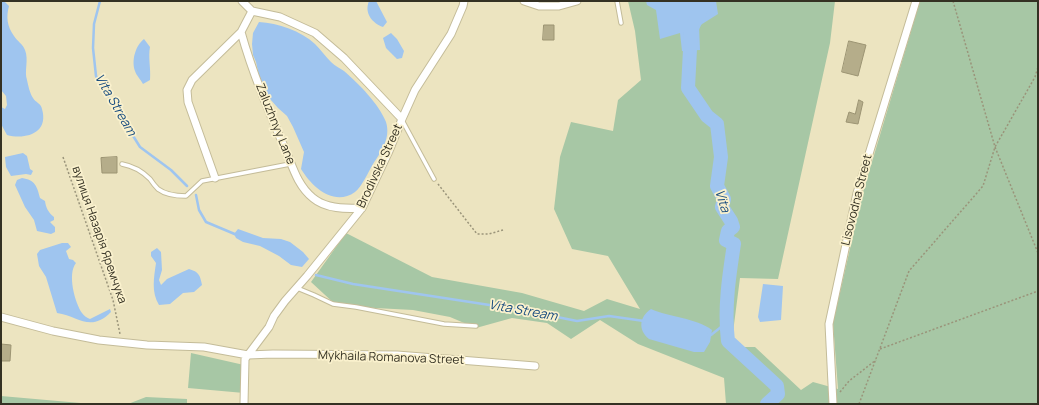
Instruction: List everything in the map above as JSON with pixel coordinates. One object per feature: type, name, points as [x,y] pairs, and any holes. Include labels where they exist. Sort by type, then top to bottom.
[{"type":"street","points":[[242,1],[252,11],[280,17],[315,33],[344,58],[402,119]]},
{"type":"street","name":"Brodivska Street","points":[[244,404],[245,359],[263,336],[274,316],[362,208],[389,151],[415,90],[451,34],[464,1]]},
{"type":"street","points":[[524,1],[539,6],[559,6],[577,1]]},
{"type":"street","name":"Lisovodna Street","points":[[833,402],[829,324],[857,193],[916,1]]},
{"type":"street","points":[[215,178],[188,102],[186,90],[192,80],[241,32],[252,11]]},
{"type":"street","name":"Zaluzhnyy Lane","points":[[241,32],[259,86],[290,164],[302,188],[314,199],[330,206],[347,209],[362,208]]},
{"type":"street","name":"Mykhaila Romanova Street","points":[[1,317],[53,331],[99,340],[147,345],[204,347],[248,355],[396,356],[535,366]]},
{"type":"lane","points":[[617,1],[621,23]]},
{"type":"lane","points":[[402,119],[434,179]]},
{"type":"lane","points":[[122,164],[140,170],[158,189],[176,196],[186,196],[202,181],[290,164]]},
{"type":"lane","points":[[296,288],[334,304],[444,324],[476,326]]},
{"type":"path","points":[[953,1],[995,147],[1038,253]]},
{"type":"path","points":[[859,404],[909,270],[983,186],[995,147],[1035,77],[1038,67]]},
{"type":"path","name":"вулиця Назарія Яремчука","points":[[63,158],[113,300],[122,342]]},
{"type":"path","points":[[434,179],[477,234],[489,234],[503,230]]},
{"type":"path","points":[[880,349],[1038,291]]},
{"type":"path","points":[[833,402],[849,381],[876,360]]},
{"type":"green space","points":[[628,1],[835,1],[830,43],[778,279],[740,278],[732,340],[738,347],[755,347],[801,390],[813,382],[838,389],[833,323],[863,192],[920,1],[1038,1],[1038,404],[726,404],[724,378],[638,344],[600,320],[571,339],[547,323],[512,318],[476,328],[450,317],[413,310],[337,306],[311,282],[346,233],[432,277],[522,293],[584,311],[607,299],[640,309],[608,256],[572,249],[554,209],[560,157],[571,122],[613,131],[618,100],[641,80],[635,31]]},
{"type":"green space","points":[[191,353],[244,365],[244,393],[188,388]]},
{"type":"green space","points":[[1,396],[92,404],[7,404],[1,403]]},
{"type":"green space","points":[[146,397],[187,399],[187,404],[128,404]]},
{"type":"water","points":[[1,1],[4,1],[9,6],[7,18],[9,25],[14,36],[23,46],[27,58],[26,77],[29,89],[33,98],[41,105],[42,109],[42,124],[34,133],[28,135],[7,135],[1,124],[1,107],[5,109],[7,105],[6,96],[1,90]]},
{"type":"water","points":[[369,1],[376,1],[387,22],[383,27],[375,23],[370,17],[368,13]]},
{"type":"water","points":[[646,1],[716,1],[718,14],[699,26],[700,50],[682,51],[680,33],[660,39],[656,10],[647,5]]},
{"type":"water","points":[[259,22],[289,28],[309,39],[334,65],[344,71],[362,88],[374,101],[383,115],[386,122],[387,134],[382,150],[355,192],[347,196],[339,197],[324,193],[311,182],[301,169],[304,152],[287,116],[270,99],[259,76],[253,55],[253,33]]},
{"type":"water","points":[[391,33],[397,39],[404,51],[402,58],[397,59],[386,48],[383,38]]},
{"type":"water","points":[[144,39],[150,47],[150,80],[143,84],[136,73],[134,58],[139,45]]},
{"type":"water","points":[[23,153],[27,156],[30,169],[33,171],[31,175],[26,174],[11,176],[6,167],[5,157]]},
{"type":"water","points":[[22,178],[30,180],[35,184],[40,198],[45,201],[48,210],[54,217],[54,220],[50,222],[55,227],[55,232],[51,234],[37,231],[34,220],[25,207],[15,185],[17,180]]},
{"type":"water","points":[[238,229],[263,238],[281,239],[290,242],[303,252],[309,259],[302,267],[291,265],[279,256],[260,246],[243,242],[236,238],[234,234]]},
{"type":"water","points":[[62,243],[68,243],[71,247],[66,251],[69,259],[76,263],[73,268],[72,281],[79,308],[84,315],[90,319],[110,309],[111,312],[104,318],[97,321],[84,322],[57,313],[46,277],[39,266],[37,254],[40,250]]},
{"type":"water","points":[[157,248],[161,252],[162,270],[159,280],[161,285],[167,279],[189,269],[198,274],[202,285],[194,292],[183,293],[170,304],[159,305],[156,300],[154,290],[156,263],[151,256],[151,252]]},
{"type":"water","points":[[763,284],[783,286],[781,320],[760,322],[758,317]]},
{"type":"water","points":[[651,309],[690,320],[712,330],[710,342],[704,352],[694,352],[649,339],[643,332],[641,324],[644,316]]},
{"type":"building","points":[[544,25],[554,25],[554,40],[543,40]]},
{"type":"building","points":[[849,41],[866,45],[858,76],[842,72]]},
{"type":"building","points":[[859,100],[863,102],[858,124],[846,122],[849,112],[855,114]]},
{"type":"building","points":[[117,157],[117,173],[102,173],[101,158]]},
{"type":"building","points":[[1,344],[11,345],[10,361],[1,361]]},
{"type":"waterway","name":"Vita Stream","points":[[100,1],[94,24],[93,48],[96,76],[140,147],[171,170],[187,186]]},
{"type":"waterway","name":"Vita","points":[[705,1],[691,30],[688,88],[707,116],[717,124],[721,157],[717,186],[724,199],[722,207],[733,227],[728,231],[726,240],[734,244],[727,305],[728,341],[777,386],[778,394],[767,404]]},
{"type":"waterway","name":"Vita Stream","points":[[196,195],[199,210],[206,222],[237,235]]},
{"type":"waterway","name":"Vita Stream","points":[[316,275],[353,284],[522,310],[577,321],[609,316],[644,321]]},
{"type":"waterway","name":"Vita Stream","points":[[708,335],[711,335],[726,323]]}]
